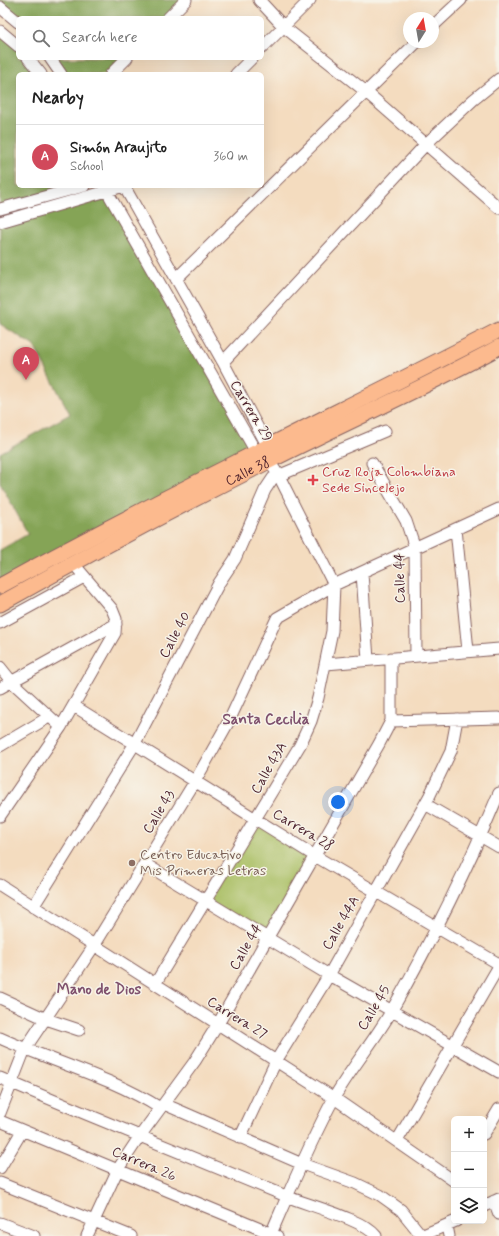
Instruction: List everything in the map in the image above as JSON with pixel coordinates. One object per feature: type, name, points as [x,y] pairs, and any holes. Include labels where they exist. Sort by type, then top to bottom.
[{"type":"highway","name":"Calle 38","points":[[0,586],[264,453],[499,330]]},
{"type":"highway","name":"Calle 38","points":[[0,604],[264,453],[461,367],[499,347]]},
{"type":"street","points":[[170,16],[186,0]]},
{"type":"street","points":[[259,0],[284,27],[365,91],[499,208]]},
{"type":"street","points":[[264,46],[310,0]]},
{"type":"street","points":[[439,20],[461,0]]},
{"type":"street","points":[[0,7],[16,20]]},
{"type":"street","points":[[0,31],[16,44]]},
{"type":"street","points":[[176,279],[410,48]]},
{"type":"street","points":[[30,60],[38,72]]},
{"type":"street","points":[[51,60],[60,72]]},
{"type":"street","points":[[112,72],[125,60]]},
{"type":"street","points":[[238,72],[250,60]]},
{"type":"street","points":[[223,362],[426,144],[473,100],[499,79]]},
{"type":"street","points":[[0,209],[77,188]]},
{"type":"street","name":"Carrera 29","points":[[125,188],[223,362],[264,453]]},
{"type":"street","points":[[0,222],[106,189]]},
{"type":"street","name":"Carrera 29","points":[[106,189],[264,453]]},
{"type":"street","name":"Calle 40","points":[[33,907],[134,745],[219,583],[235,559],[269,483],[273,478],[385,431]]},
{"type":"street","name":"Calle 43A","points":[[154,984],[207,900],[300,745],[311,721],[326,664],[334,610],[334,585],[279,476],[264,453]]},
{"type":"street","name":"Calle 44","points":[[372,463],[406,521],[415,548],[416,656]]},
{"type":"street","name":"Calle 43","points":[[0,1113],[25,1049],[94,946],[194,783],[229,721],[277,618],[334,585],[499,509]]},
{"type":"street","points":[[456,529],[468,651]]},
{"type":"street","points":[[0,816],[61,727],[111,643],[115,633],[116,624],[112,609],[73,563]]},
{"type":"street","points":[[362,572],[368,660]]},
{"type":"street","points":[[0,623],[84,577]]},
{"type":"street","points":[[0,688],[116,624]]},
{"type":"street","points":[[326,664],[499,649]]},
{"type":"street","name":"Calle 44","points":[[87,1236],[118,1169],[218,1024],[379,744],[391,721],[391,658]]},
{"type":"street","points":[[0,667],[12,682],[49,718],[61,727]]},
{"type":"street","name":"Carrera 28","points":[[74,706],[194,783],[499,965]]},
{"type":"street","points":[[0,746],[49,718]]},
{"type":"street","points":[[391,721],[499,718]]},
{"type":"street","name":"Calle 44A","points":[[240,1138],[276,1061],[329,975],[425,804],[451,751],[457,719]]},
{"type":"street","name":"Calle 45","points":[[273,1235],[302,1164],[334,1098],[391,1011],[437,927],[481,837],[499,793]]},
{"type":"street","points":[[425,804],[499,847]]},
{"type":"street","points":[[145,864],[207,900],[329,975],[499,1072]]},
{"type":"street","name":"Carrera 27","points":[[0,885],[334,1098],[451,1178]]},
{"type":"street","points":[[397,1141],[499,965]]},
{"type":"street","points":[[0,998],[46,1019],[79,1030]]},
{"type":"street","points":[[0,1038],[120,1086],[162,1106],[380,1195],[401,1210],[422,1236],[451,1228]]},
{"type":"street","points":[[0,1078],[288,1197],[354,1222],[373,1231],[376,1236]]},
{"type":"street","points":[[487,1129],[499,1109]]},
{"type":"street","name":"Carrera 26","points":[[0,1121],[273,1235]]},
{"type":"street","points":[[0,1168],[22,1130]]},
{"type":"street","points":[[0,1183],[132,1236]]},
{"type":"street","points":[[492,1202],[499,1214]]},
{"type":"street","points":[[0,1223],[34,1236]]},
{"type":"green space","points":[[0,0],[186,0],[170,16],[16,17],[0,7]]},
{"type":"green space","points":[[0,31],[16,44],[16,60],[30,60],[39,72],[16,72],[16,188],[77,188],[0,209]]},
{"type":"green space","points":[[51,60],[125,60],[113,72],[60,72]]},
{"type":"green space","points":[[107,192],[256,452],[0,586],[0,550],[28,534],[0,483],[0,453],[70,414],[34,346],[0,324],[0,222]]},
{"type":"green space","points":[[256,819],[315,856],[268,938],[207,900]]},
{"type":"place","name":"Simón Araujito","points":[[26,380]]},
{"type":"place","name":"Cruz Roja Colombiana Sede Sincelejo","points":[[313,480]]},
{"type":"place","name":"Centro Educativo Mis Primeras Letras","points":[[132,863]]},
{"type":"district","name":"Santa Cecilia","points":[[266,720]]},
{"type":"district","name":"Mano de Dios","points":[[99,990]]}]
